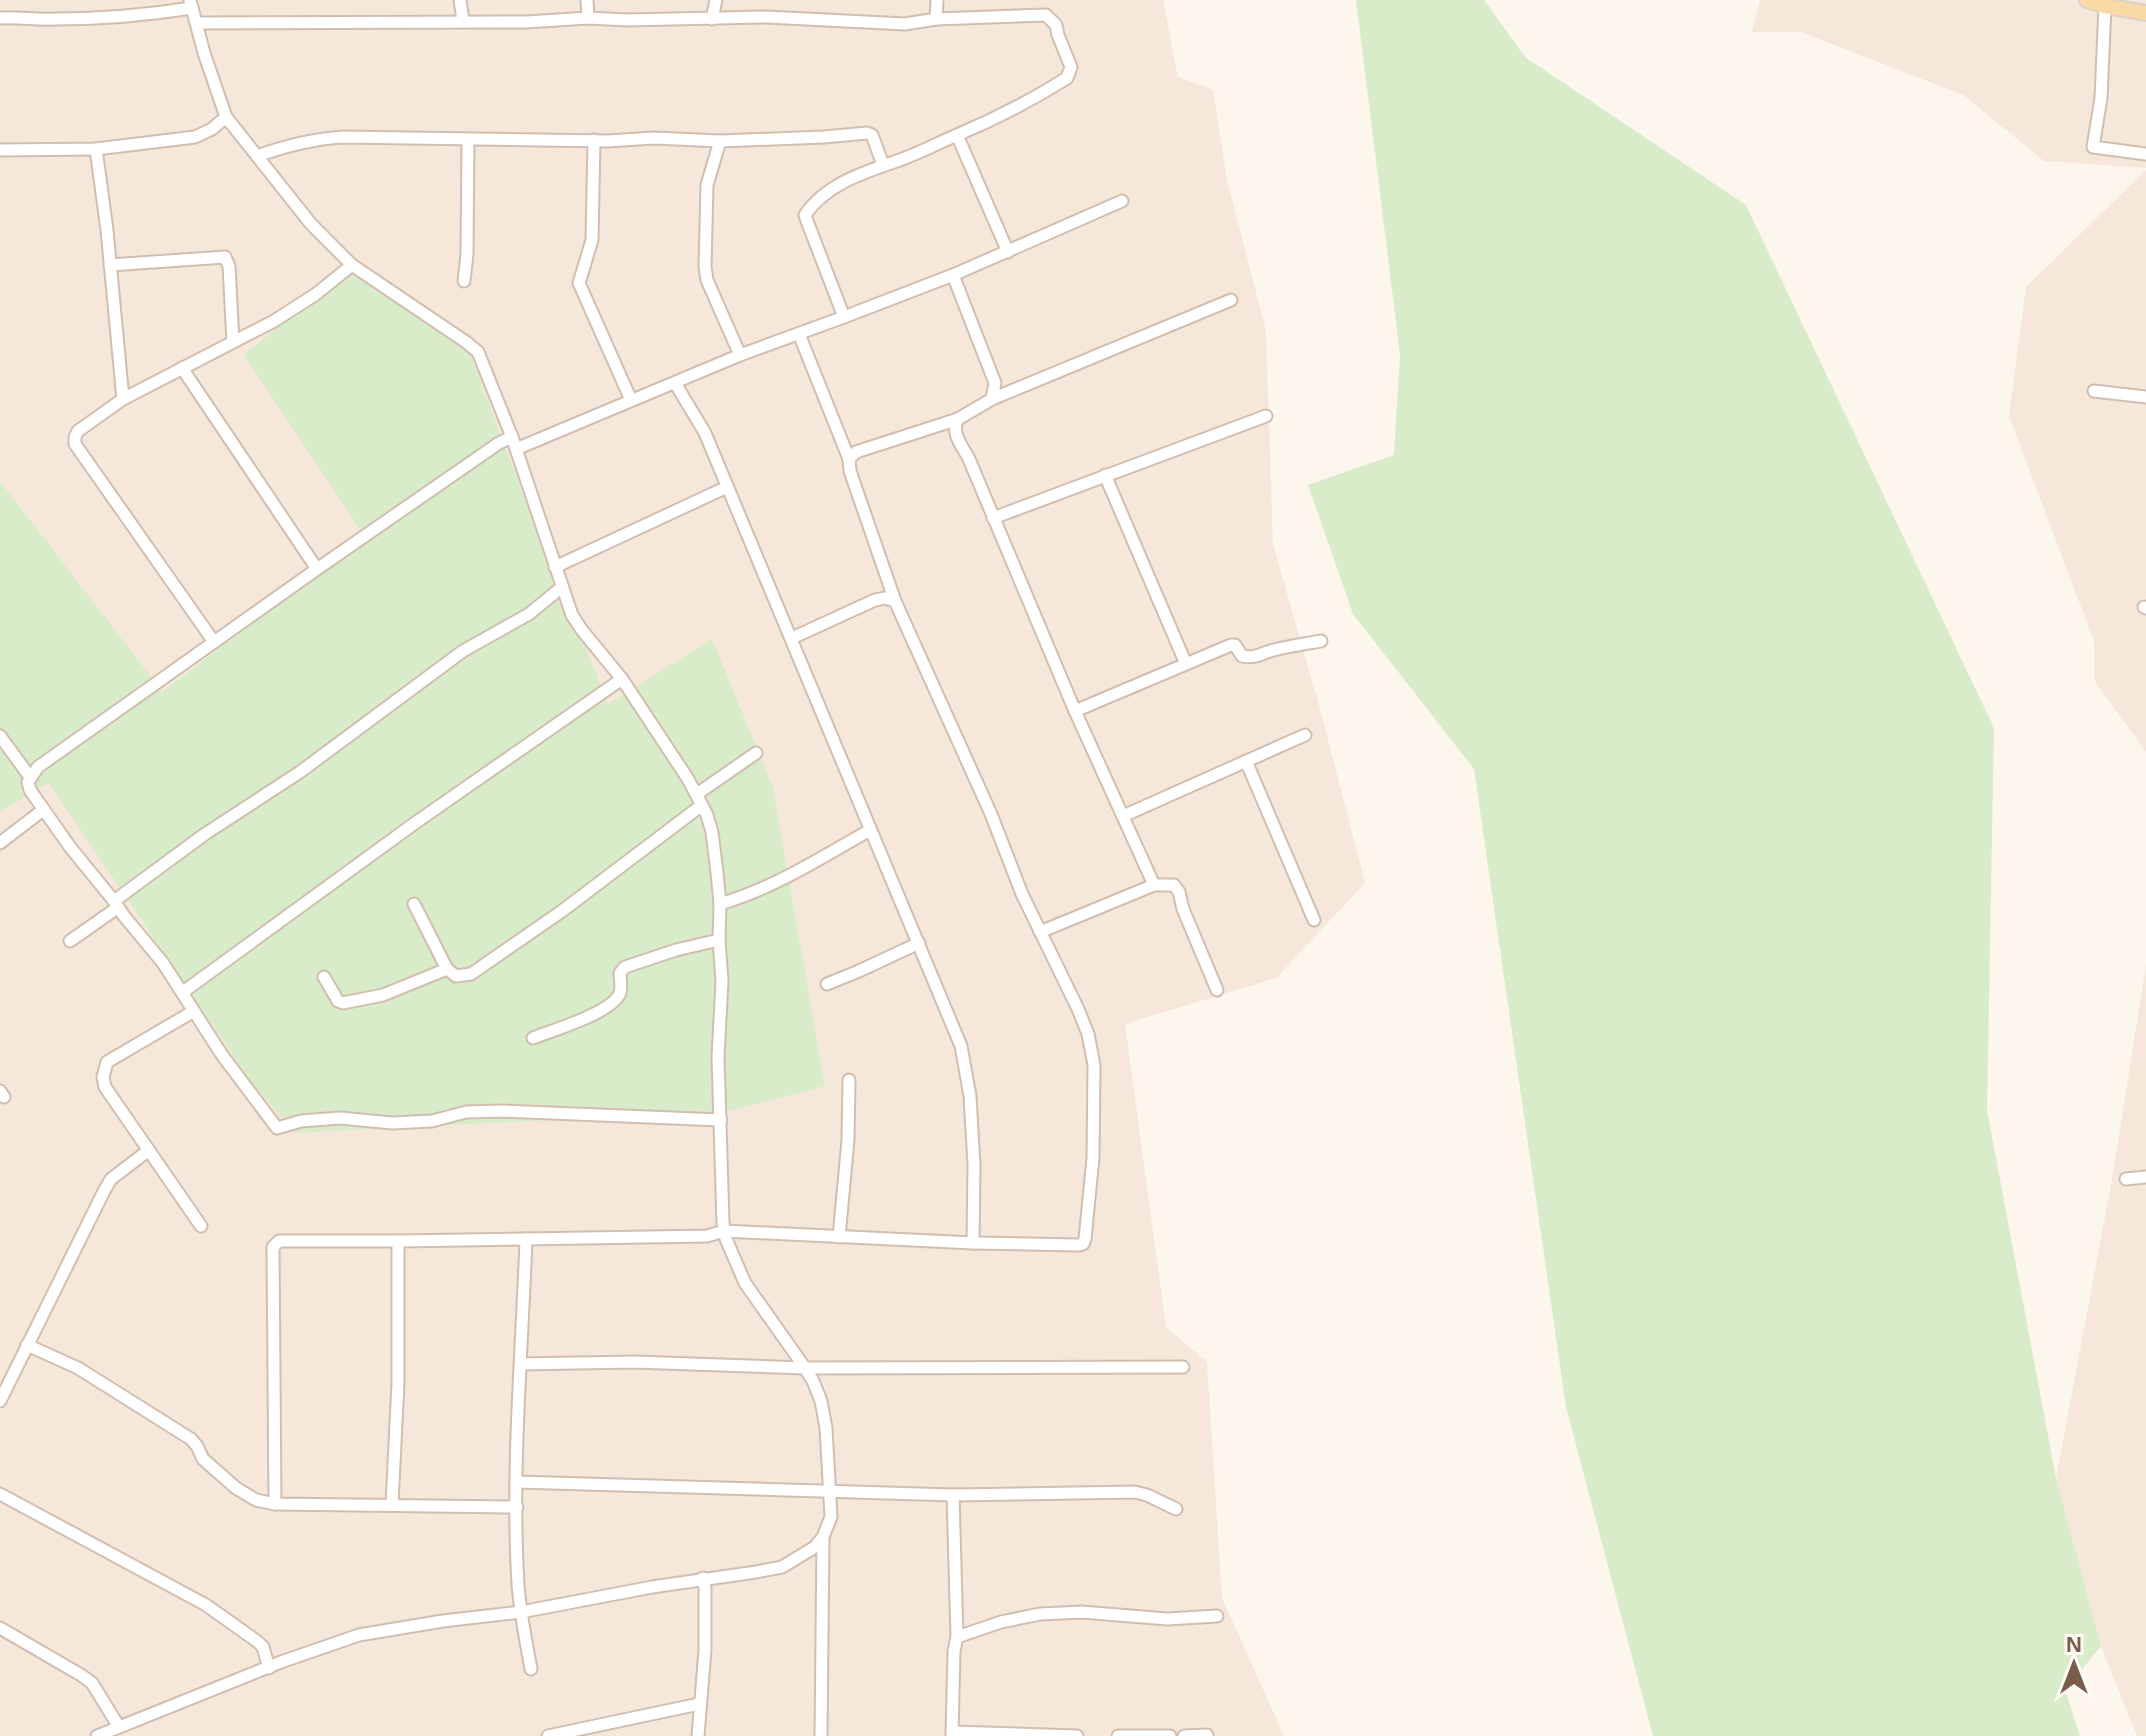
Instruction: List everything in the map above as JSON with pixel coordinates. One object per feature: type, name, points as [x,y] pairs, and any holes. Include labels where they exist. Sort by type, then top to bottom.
[{"type":"main road","points":[[2087,0],[2146,13]]},
{"type":"street","points":[[460,0],[463,21]]},
{"type":"street","points":[[587,0],[588,18]]},
{"type":"street","points":[[712,19],[716,0]]},
{"type":"street","points":[[936,19],[937,0]]},
{"type":"street","points":[[0,18],[116,17],[152,14],[191,4],[226,117],[311,224],[352,265],[478,352],[514,443],[572,615],[622,679],[699,800],[712,832],[720,904],[722,981],[718,1057],[724,1231],[745,1283],[813,1381],[826,1428],[831,1517],[815,1547],[782,1567],[703,1578],[521,1612],[359,1635],[102,1735]]},
{"type":"street","points":[[2105,6],[2101,98],[2093,147],[2146,154]]},
{"type":"street","points":[[197,23],[526,22],[588,18],[766,17],[905,24],[936,19],[1046,15],[1056,25],[1071,67],[1067,78],[957,135],[865,171],[829,190],[805,215],[844,317]]},
{"type":"street","points":[[0,150],[96,149],[195,137],[212,129],[226,117]]},
{"type":"street","points":[[257,156],[289,144],[343,137],[720,141],[867,133],[872,135],[883,165]]},
{"type":"street","points":[[957,135],[1008,252]]},
{"type":"street","points":[[464,281],[468,139]]},
{"type":"street","points":[[594,140],[593,233],[580,286],[631,400]]},
{"type":"street","points":[[720,141],[707,185],[705,267],[707,280],[740,355]]},
{"type":"street","points":[[96,149],[123,399]]},
{"type":"street","points":[[721,1120],[501,1111],[466,1112],[432,1121],[392,1123],[340,1118],[301,1121],[277,1128],[222,1055],[163,963],[43,810],[30,790],[30,777],[38,767],[89,730],[499,443],[514,443],[675,383],[740,355],[953,275],[1122,201]]},
{"type":"street","points":[[110,265],[225,257],[229,266],[233,342]]},
{"type":"street","points":[[214,642],[75,444],[75,437],[78,431],[123,399],[274,321],[306,301],[352,265]]},
{"type":"street","points":[[953,275],[995,383],[992,399]]},
{"type":"street","points":[[849,459],[856,452],[958,419],[992,399],[1231,300]]},
{"type":"street","points":[[275,1504],[273,1247],[279,1241],[707,1236],[724,1231],[973,1243],[1083,1244],[1093,1158],[1094,1065],[1088,1034],[1022,894],[991,814],[895,601],[850,471],[849,459],[799,334]]},
{"type":"street","points":[[182,368],[317,569]]},
{"type":"street","points":[[675,383],[705,433],[961,1046],[970,1096],[974,1165],[973,1243]]},
{"type":"street","points":[[2094,391],[2146,397]]},
{"type":"street","points":[[993,518],[1266,416]]},
{"type":"street","points":[[958,419],[954,431],[969,459],[1075,711],[1154,885]]},
{"type":"street","points":[[1105,475],[1186,664]]},
{"type":"street","points":[[555,567],[727,487]]},
{"type":"street","points":[[70,941],[205,834],[300,772],[463,651],[529,614],[562,587]]},
{"type":"street","points":[[792,638],[875,600],[885,598],[895,601]]},
{"type":"street","points":[[1075,711],[1231,645],[1235,645],[1242,656],[1259,657],[1270,650],[1321,641]]},
{"type":"street","points":[[183,992],[415,823],[622,679]]},
{"type":"street","points":[[1123,816],[1305,735]]},
{"type":"street","points":[[0,736],[30,777]]},
{"type":"street","points":[[414,904],[447,969],[456,976],[471,974],[562,911],[756,753]]},
{"type":"street","points":[[1246,761],[1314,920]]},
{"type":"street","points":[[0,843],[43,810]]},
{"type":"street","points":[[720,904],[771,886],[870,830]]},
{"type":"street","points":[[1040,932],[1154,885],[1174,885],[1217,990]]},
{"type":"street","points":[[533,1038],[586,1019],[614,1002],[621,991],[620,973],[625,967],[719,940]]},
{"type":"street","points":[[827,984],[919,943]]},
{"type":"street","points":[[324,977],[338,1001],[343,1003],[383,995],[447,969]]},
{"type":"street","points":[[194,1011],[107,1062],[104,1069],[105,1087],[201,1226]]},
{"type":"street","points":[[839,1237],[848,1140],[849,1080]]},
{"type":"street","points":[[0,1401],[111,1179],[149,1150]]},
{"type":"street","points":[[2126,1179],[2146,1177]]},
{"type":"street","points":[[526,1239],[517,1507],[518,1583],[531,1669]]},
{"type":"street","points":[[392,1504],[398,1383],[398,1241]]},
{"type":"street","points":[[27,1345],[78,1368],[191,1439],[203,1459],[236,1488],[256,1500],[275,1504],[517,1507]]},
{"type":"street","points":[[521,1364],[634,1362],[805,1368],[1183,1367]]},
{"type":"street","points":[[517,1482],[953,1495],[1135,1492],[1176,1509]]},
{"type":"street","points":[[0,1494],[206,1605],[258,1642],[263,1647],[269,1668]]},
{"type":"street","points":[[953,1495],[957,1637],[952,1734],[1077,1736]]},
{"type":"street","points":[[821,1736],[823,1537]]},
{"type":"street","points":[[698,1736],[705,1650],[703,1578]]},
{"type":"street","points":[[957,1637],[1001,1622],[1040,1614],[1082,1612],[1167,1619],[1217,1616]]},
{"type":"street","points":[[0,1628],[92,1683],[119,1727]]},
{"type":"street","points":[[548,1736],[699,1704]]},
{"type":"street","points":[[1184,1736],[1207,1735]]},
{"type":"street","points":[[1118,1736],[1170,1736]]},
{"type":"shaded area","points":[[0,0],[1163,0],[1178,77],[1213,90],[1227,180],[1266,331],[1273,544],[1365,883],[1276,978],[1125,1024],[1166,1327],[1207,1362],[1222,1598],[1284,1736],[0,1736],[0,812],[49,782],[248,1078],[295,1133],[728,1111],[825,1086],[773,787],[712,640],[608,705],[524,496],[367,538],[161,691],[0,481]]},
{"type":"shaded area","points":[[1760,0],[2146,0],[2146,168],[2044,161],[1963,95],[1801,32],[1752,32]]},
{"type":"shaded area","points":[[2146,170],[2146,752],[2095,682],[2094,641],[2009,416],[2026,287]]},
{"type":"shaded area","points":[[2146,965],[2146,1736],[2137,1736],[2101,1646],[2056,1478],[2112,1179]]},
{"type":"green space","points":[[1356,0],[1484,0],[1525,57],[1746,205],[1994,728],[1987,1110],[2056,1478],[2101,1646],[2065,1690],[2080,1736],[1653,1736],[1566,1407],[1474,769],[1353,614],[1308,485],[1394,455],[1400,354]]},
{"type":"green space","points":[[352,265],[471,356],[608,704],[712,639],[773,787],[825,1086],[729,1111],[295,1133],[248,1078],[49,783],[0,812],[0,481],[162,691],[366,538],[244,355]]}]
